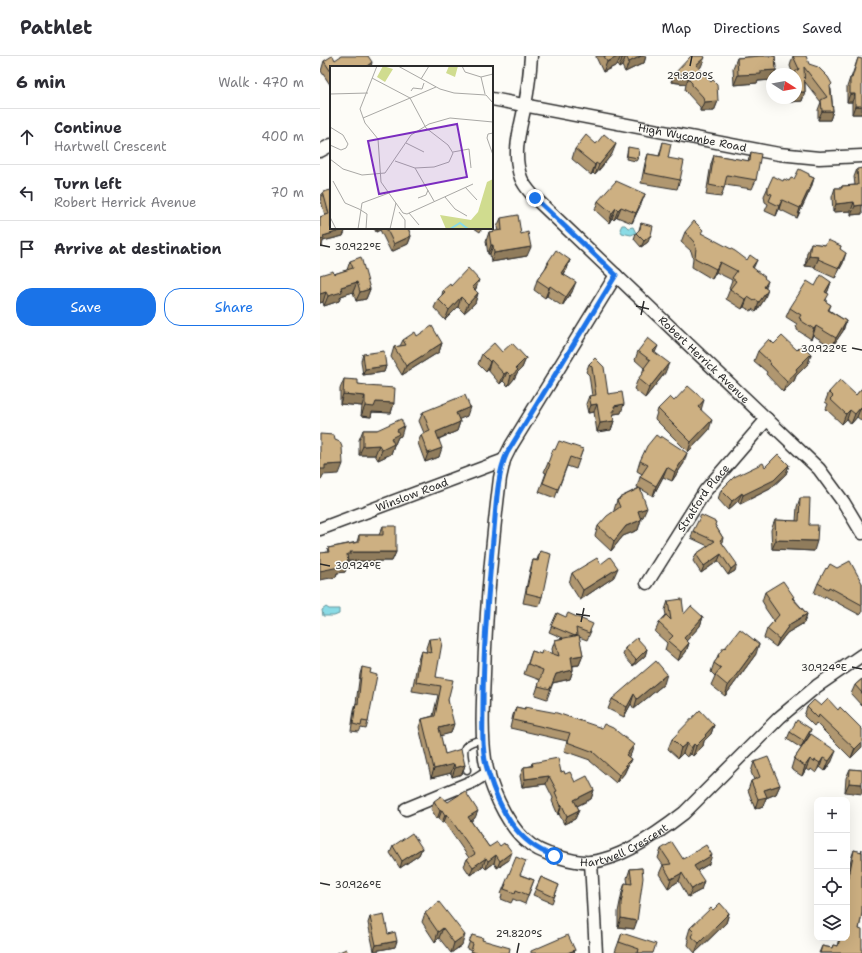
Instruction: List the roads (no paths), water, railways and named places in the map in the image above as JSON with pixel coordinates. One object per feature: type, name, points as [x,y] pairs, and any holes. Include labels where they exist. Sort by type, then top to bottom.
[{"type":"street","name":"Robert Herrick Avenue","points":[[531,56],[525,105],[516,148],[517,164],[527,188],[535,198],[819,469],[844,503],[862,533]]},
{"type":"street","name":"High Wycombe Road","points":[[493,99],[785,154],[819,158],[862,156]]},
{"type":"street","points":[[320,151],[330,146]]},
{"type":"street","name":"Hartwell Crescent","points":[[616,275],[511,446],[504,460],[496,513],[488,594],[484,666],[484,739],[485,759],[489,774],[507,818],[524,839],[535,848],[549,854],[581,862],[607,859],[620,854],[669,825],[695,803],[780,717],[817,686],[862,655]]},
{"type":"street","name":"Stratford Place","points":[[647,583],[705,491],[767,418]]},
{"type":"street","name":"Winslow Road","points":[[320,529],[393,503],[504,460]]},
{"type":"street","points":[[406,809],[489,774]]},
{"type":"street","points":[[591,862],[596,953]]},
{"type":"lane","points":[[467,770],[464,746],[470,741],[484,739]]},
{"type":"water","points":[[622,225],[625,225],[628,228],[633,227],[636,233],[631,235],[622,233],[620,229]]},
{"type":"water","points":[[326,607],[329,609],[339,609],[339,614],[334,616],[323,616],[322,610]]}]
